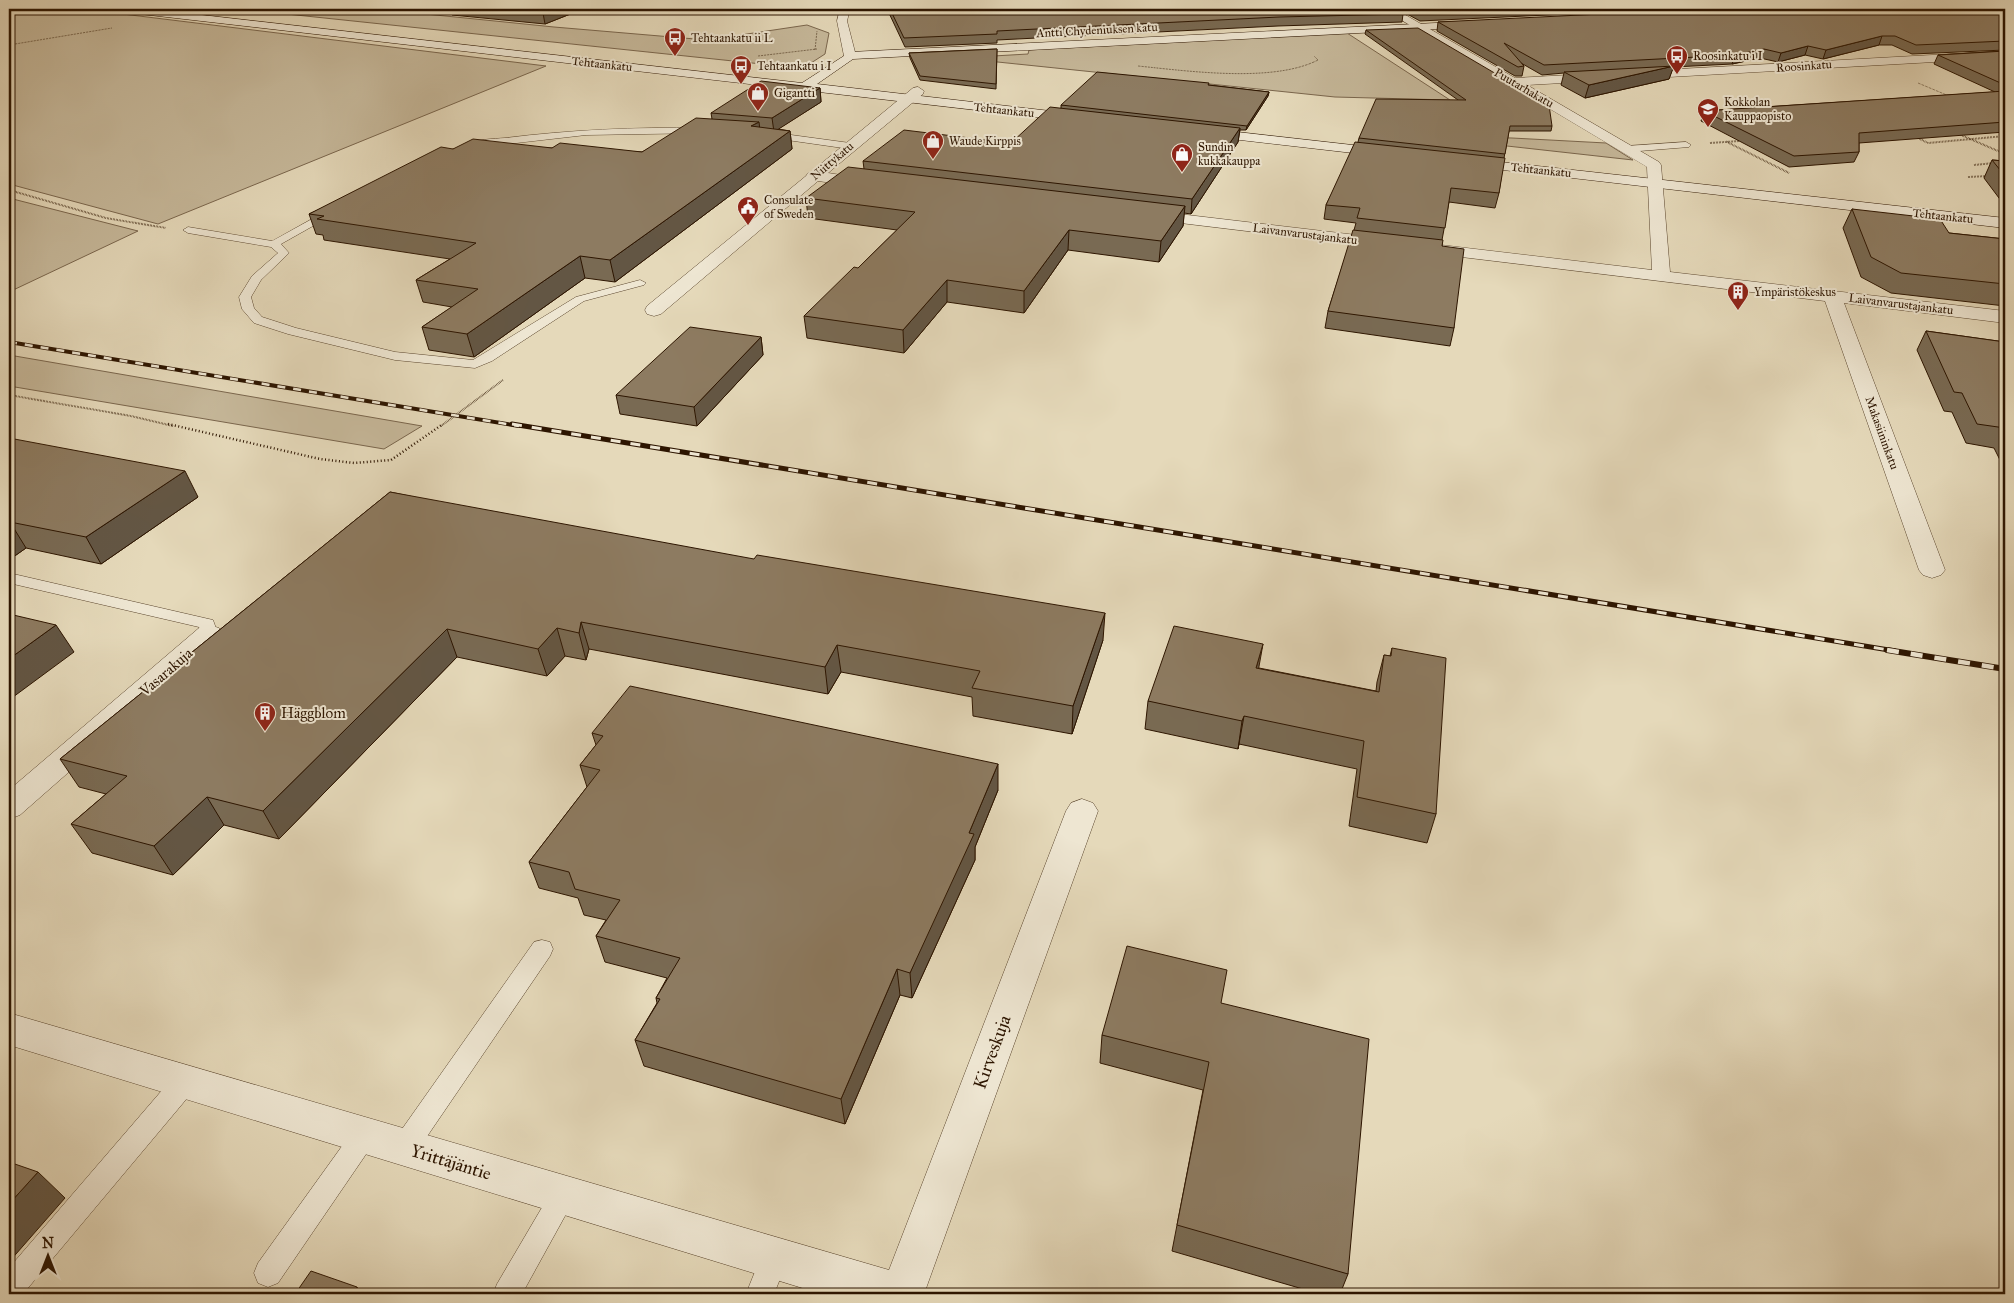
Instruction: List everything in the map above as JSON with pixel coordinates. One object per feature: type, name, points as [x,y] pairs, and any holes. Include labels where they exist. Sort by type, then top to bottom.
[{"type":"main road","name":"Tehtaankatu","points":[[123,9],[184,12],[804,87],[913,95],[1095,115]]},
{"type":"main road","points":[[804,87],[850,56],[842,21],[845,9]]},
{"type":"main road","name":"Puutarhakatu","points":[[1388,9],[1654,165],[1655,178]]},
{"type":"main road","name":"Tehtaankatu","points":[[184,12],[203,10],[817,79],[913,95]]},
{"type":"main road","name":"Antti Chydeniuksen katu","points":[[850,56],[1488,23]]},
{"type":"main road","name":"Roosinkatu","points":[[1513,82],[2005,54]]},
{"type":"main road","name":"Niittykatu","points":[[654,310],[813,176],[913,95]]},
{"type":"main road","points":[[1189,125],[1400,149]]},
{"type":"main road","name":"Tehtaankatu","points":[[1454,155],[1655,178],[2005,223]]},
{"type":"main road","points":[[813,176],[883,184]]},
{"type":"main road","name":"Tehtaankatu","points":[[1655,178],[2005,211]]},
{"type":"main road","points":[[1655,178],[1661,276]]},
{"type":"main road","name":"Laivanvarustajankatu","points":[[1131,213],[2005,317]]},
{"type":"main road","name":"Makasiininkatu","points":[[1832,296],[1932,570]]},
{"type":"main road","name":"Vasarakuja","points":[[9,807],[209,634]]},
{"type":"main road","name":"Kirveskuja","points":[[902,1294],[1082,811]]},
{"type":"main road","name":"Yrittäjäntie","points":[[9,1029],[562,1196],[767,1276],[894,1294]]},
{"type":"lane","points":[[463,147],[566,134],[639,130],[715,131]]},
{"type":"lane","points":[[755,134],[850,146]]},
{"type":"lane","points":[[1627,149],[1686,144]]},
{"type":"lane","points":[[274,244],[342,205]]},
{"type":"lane","points":[[188,230],[274,244],[284,253],[256,278],[245,297],[248,309],[258,320],[292,332],[396,356],[475,364],[488,358],[580,299],[600,292],[640,283]]},
{"type":"lane","points":[[9,578],[207,624],[209,634]]},
{"type":"lane","points":[[404,1148],[542,948]]},
{"type":"lane","points":[[9,1289],[185,1082]]},
{"type":"lane","points":[[268,1273],[364,1136]]},
{"type":"lane","points":[[507,1294],[562,1196]]},
{"type":"path","points":[[9,44],[119,26]]},
{"type":"path","points":[[753,57],[816,49]]},
{"type":"path","points":[[1961,135],[2005,154]]},
{"type":"path","points":[[1918,138],[1928,142],[2005,136]]},
{"type":"path","points":[[1727,142],[1788,172]]},
{"type":"path","points":[[1974,165],[1998,163]]},
{"type":"path","points":[[1968,177],[1996,175]]},
{"type":"path","points":[[9,190],[136,226],[188,230]]},
{"type":"path","points":[[9,395],[131,416],[320,459],[354,463],[391,460],[405,452],[510,375]]},
{"type":"shaded area","points":[[9,9],[82,9],[546,66],[158,224],[9,184]]},
{"type":"shaded area","points":[[239,9],[376,9],[707,40],[807,25],[829,33],[825,54],[811,63],[790,67]]},
{"type":"shaded area","points":[[1347,33],[1450,100],[1335,97],[959,58],[1028,54],[1029,50]]},
{"type":"shaded area","points":[[1408,135],[1606,143],[1633,160]]},
{"type":"shaded area","points":[[9,198],[138,231],[9,292]]},
{"type":"shaded area","points":[[9,355],[422,426],[384,449],[9,386]]},
{"type":"building","points":[[501,9],[553,9],[543,13]]},
{"type":"building","points":[[890,9],[1394,9],[1403,14],[1279,17],[997,31],[997,34],[904,38]]},
{"type":"building","points":[[1415,9],[1508,9],[1422,13]]},
{"type":"building","points":[[1703,9],[2005,9],[2005,41],[1916,45],[1895,36],[1882,36],[1826,50],[1808,46],[1781,53],[1764,49],[1735,55],[1544,65],[1504,43],[1524,66],[1518,67],[1438,22]]},
{"type":"building","points":[[1418,28],[1549,105],[1552,126],[1510,126],[1505,154],[1359,138],[1376,99],[1466,100],[1366,30]]},
{"type":"building","points":[[997,49],[996,84],[920,76],[909,53]]},
{"type":"building","points":[[2005,51],[2005,85],[1938,55]]},
{"type":"building","points":[[1674,66],[1589,85],[1564,72]]},
{"type":"building","points":[[1097,72],[1209,83],[1208,85],[1269,92],[1247,126],[1061,105]]},
{"type":"building","points":[[761,81],[820,88],[772,118],[711,113]]},
{"type":"building","points":[[2005,91],[2005,122],[1859,133],[1859,152],[1794,156],[1704,111]]},
{"type":"building","points":[[1050,107],[1240,128],[1192,199],[863,161],[904,130],[1011,143]]},
{"type":"building","points":[[696,118],[759,122],[751,126],[790,131],[610,260],[580,256],[467,334],[422,327],[478,289],[416,280],[476,243],[317,219],[324,216],[309,214],[441,147],[453,149],[473,139],[552,148],[560,143],[642,152]]},
{"type":"building","points":[[1355,142],[1505,158],[1499,193],[1451,188],[1445,228],[1357,218],[1360,208],[1326,205]]},
{"type":"building","points":[[1992,160],[2005,161],[2005,176]]},
{"type":"building","points":[[848,167],[1185,206],[1161,241],[1069,230],[1024,291],[947,280],[903,330],[804,316],[854,267],[858,268],[915,212],[806,198]]},
{"type":"building","points":[[1852,209],[1940,219],[1949,233],[2005,239],[2005,284],[1901,273],[1871,257]]},
{"type":"building","points":[[1353,230],[1443,240],[1442,246],[1464,249],[1454,328],[1328,311]]},
{"type":"building","points":[[690,327],[761,337],[694,407],[616,395]]},
{"type":"building","points":[[1926,331],[2005,342],[2005,428],[1977,424],[1962,393],[1954,392]]},
{"type":"building","points":[[9,438],[185,471],[86,537],[9,523]]},
{"type":"building","points":[[390,492],[754,559],[757,555],[1105,613],[1073,706],[972,688],[980,671],[837,645],[825,667],[581,622],[579,633],[557,628],[538,649],[447,629],[263,811],[207,797],[154,846],[71,824],[127,776],[60,759]]},
{"type":"building","points":[[9,614],[56,625],[9,659]]},
{"type":"building","points":[[1174,626],[1263,644],[1256,668],[1379,692],[1384,655],[1391,656],[1392,648],[1446,658],[1436,814],[1357,797],[1364,741],[1244,716],[1242,721],[1148,701]]},
{"type":"building","points":[[630,686],[998,764],[969,833],[974,834],[910,973],[897,969],[841,1099],[635,1040],[660,999],[656,998],[680,958],[596,936],[620,900],[575,889],[569,872],[529,862],[600,770],[580,765],[603,736],[592,733]]},
{"type":"building","points":[[1127,946],[1227,970],[1221,1003],[1369,1039],[1348,1274],[1177,1225],[1209,1062],[1102,1035]]},
{"type":"building","points":[[9,1162],[38,1172],[9,1204]]},
{"type":"building","points":[[311,1271],[357,1287],[352,1294],[295,1294]]},
{"type":"railway","points":[[9,342],[519,426]]},
{"type":"railway","points":[[512,424],[1895,651]]},
{"type":"railway","points":[[1887,650],[2005,669]]},
{"type":"place","name":"Tehtaankatu ii L","points":[[675,57]]},
{"type":"place","name":"Roosinkatu i I","points":[[1677,75]]},
{"type":"place","name":"Tehtaankatu i I","points":[[741,85]]},
{"type":"place","name":"Gigantti","points":[[758,112]]},
{"type":"place","name":"Kokkolan Kauppaopisto","points":[[1708,128]]},
{"type":"place","name":"Waude Kirppis","points":[[933,160]]},
{"type":"place","name":"Sundin kukkakauppa","points":[[1182,173]]},
{"type":"place","name":"Consulate of Sweden","points":[[748,226]]},
{"type":"place","name":"Ympäristökeskus","points":[[1738,311]]},
{"type":"place","name":"Häggblom","points":[[265,732]]}]
